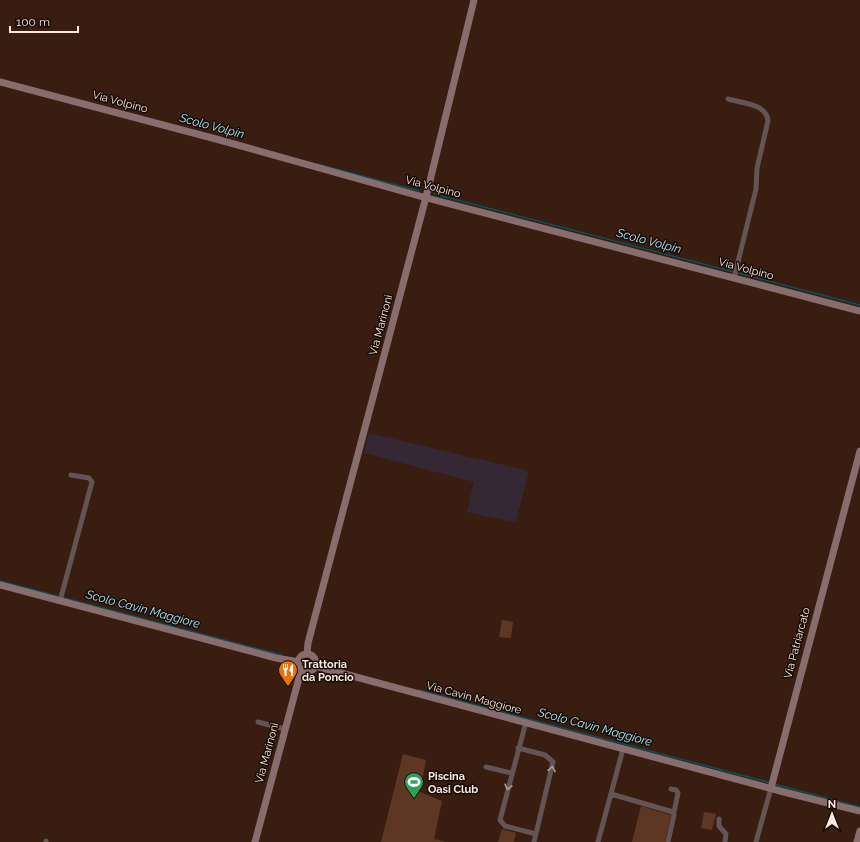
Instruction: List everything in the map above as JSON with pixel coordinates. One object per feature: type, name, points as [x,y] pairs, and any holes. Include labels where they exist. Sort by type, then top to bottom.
[{"type":"street","name":"Via Marinoni","points":[[307,654],[309,640],[426,197],[474,0]]},
{"type":"street","name":"Via Volpino","points":[[0,82],[216,139],[426,197],[734,274],[860,311]]},
{"type":"street","points":[[728,99],[763,109],[768,115],[768,121],[757,168],[756,189],[734,274]]},
{"type":"street","name":"Via Patriarcato","points":[[756,842],[860,451]]},
{"type":"street","points":[[61,598],[92,482],[89,478],[71,475]]},
{"type":"street","points":[[0,585],[61,598],[285,660],[299,662]]},
{"type":"street","points":[[307,654],[315,658],[315,666],[311,670],[303,670],[299,662],[301,656],[307,654]]},
{"type":"street","name":"Via Cavin Maggiore","points":[[315,666],[623,749],[771,785],[860,810]]},
{"type":"street","name":"Via Marinoni","points":[[255,842],[299,678],[303,670]]},
{"type":"street","points":[[258,722],[285,729]]},
{"type":"street","points":[[526,722],[500,817],[501,823],[505,826],[536,834]]},
{"type":"street","points":[[518,748],[545,755],[553,762],[534,842]]},
{"type":"street","points":[[598,842],[623,749]]},
{"type":"street","points":[[486,767],[512,773]]},
{"type":"street","points":[[668,842],[678,792],[671,789]]},
{"type":"street","points":[[611,794],[674,812]]},
{"type":"street","points":[[719,819],[719,826],[726,834],[725,842]]},
{"type":"street","points":[[857,842],[860,831]]},
{"type":"shaded area","points":[[369,433],[529,471],[516,521],[508,521],[467,512],[474,482],[364,453]]},
{"type":"shaded area","points":[[502,620],[513,622],[511,638],[499,637]]},
{"type":"shaded area","name":"Piscina Oasi Club","points":[[403,754],[426,760],[420,792],[442,801],[434,839],[446,842],[381,842]]},
{"type":"shaded area","points":[[641,806],[671,815],[665,842],[632,842]]},
{"type":"shaded area","points":[[704,812],[716,814],[712,830],[701,828]]},
{"type":"shaded area","points":[[502,829],[516,833],[514,842],[498,842]]},
{"type":"waterway","name":"Scolo Volpin","points":[[317,164],[419,191]]},
{"type":"waterway","name":"Scolo Volpin","points":[[434,194],[734,272]]},
{"type":"waterway","name":"Scolo Volpin","points":[[738,273],[860,305]]},
{"type":"waterway","name":"Scolo Cavin Maggiore","points":[[0,581],[282,655]]},
{"type":"waterway","name":"Scolo Cavin Maggiore","points":[[419,690],[771,783]]},
{"type":"waterway","name":"Scolo Cavin Maggiore","points":[[774,784],[860,807]]},
{"type":"place","name":"Trattoria da Poncio","points":[[288,687]]},
{"type":"place","name":"Piscina Oasi Club","points":[[414,799]]}]
